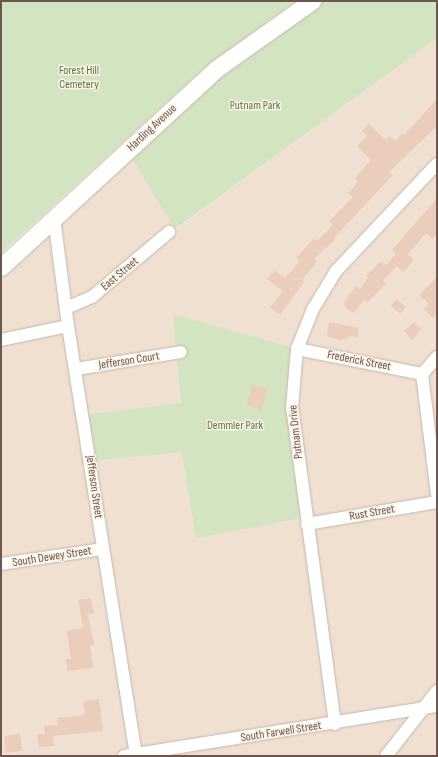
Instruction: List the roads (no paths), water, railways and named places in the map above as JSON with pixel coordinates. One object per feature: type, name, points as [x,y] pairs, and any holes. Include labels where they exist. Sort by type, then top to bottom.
[{"type":"main road","name":"Harding Avenue","points":[[1,267],[216,69],[312,1]]},
{"type":"street","name":"Putnam Drive","points":[[335,724],[306,524],[292,408],[297,349],[313,308],[336,271],[437,164]]},
{"type":"street","name":"Jefferson Street","points":[[54,218],[68,326],[76,369],[102,549],[136,755]]},
{"type":"street","name":"East Street","points":[[66,308],[92,297],[169,232]]},
{"type":"street","points":[[1,340],[68,326]]},
{"type":"street","name":"Frederick Street","points":[[297,349],[422,374]]},
{"type":"street","name":"Jefferson Court","points":[[76,369],[181,352]]},
{"type":"street","points":[[437,357],[422,374],[437,495]]},
{"type":"street","name":"Rust Street","points":[[306,524],[437,502]]},
{"type":"street","name":"South Dewey Street","points":[[1,564],[102,549]]},
{"type":"street","points":[[386,756],[437,691]]},
{"type":"street","name":"South Farwell Street","points":[[124,756],[335,724],[437,706]]},
{"type":"park label","name":"Forest Hill Cemetery","points":[[79,78]]},
{"type":"park label","name":"Putnam Park","points":[[255,106]]},
{"type":"park label","name":"Demmler Park","points":[[235,426]]}]
